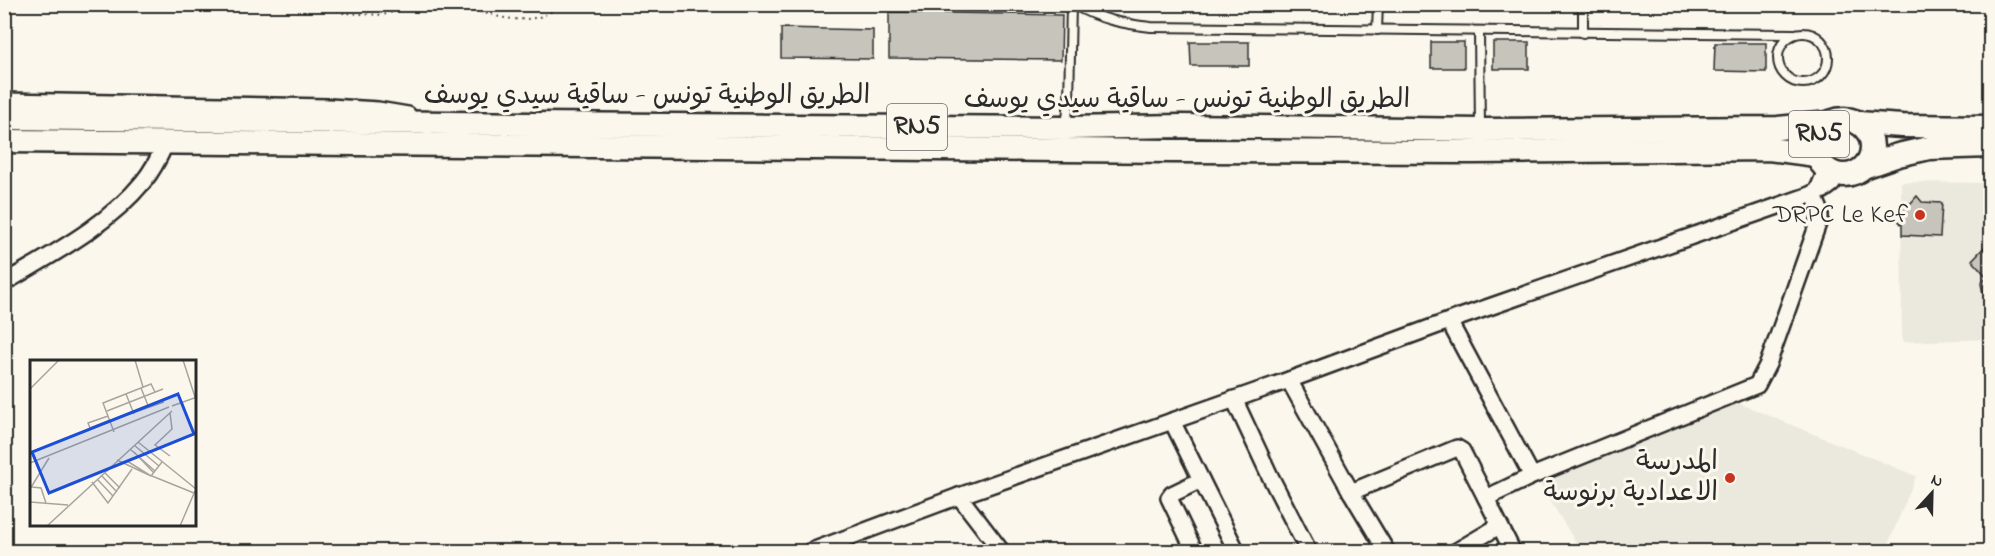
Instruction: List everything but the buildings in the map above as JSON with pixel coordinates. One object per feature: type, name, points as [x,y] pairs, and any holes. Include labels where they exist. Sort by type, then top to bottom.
[{"type":"main road","name":"الطريق الوطنية تونس - ساقية سيدي يوسف","points":[[4,118],[434,123],[1472,152],[1769,149],[1827,167]]},
{"type":"main road","name":"RN5","points":[[1990,126],[1902,126],[1858,123],[1844,119],[1829,123],[1822,129],[1815,146],[1827,167],[1856,174],[1866,166],[1929,148],[1990,146]]},
{"type":"main road","name":"الطريق الوطنية تونس - ساقية سيدي يوسف","points":[[4,141],[1066,139],[1181,126],[1480,130],[1778,128],[1829,123]]},
{"type":"main road","name":"RN5","points":[[1858,123],[1868,131],[1872,143],[1872,155],[1866,166]]},
{"type":"street","points":[[4,101],[329,107],[396,112],[434,123]]},
{"type":"street","points":[[4,283],[88,231],[128,198],[143,182],[166,142]]},
{"type":"street","points":[[1486,498],[1532,476],[1757,384],[1768,364],[1820,218],[1815,193],[1827,167]]},
{"type":"street","points":[[809,552],[849,545],[959,496],[1815,193]]},
{"type":"street","points":[[1449,321],[1532,476]]},
{"type":"street","points":[[1289,380],[1387,552]]},
{"type":"street","points":[[1234,399],[1309,552]]},
{"type":"street","points":[[1172,421],[1237,552]]},
{"type":"street","points":[[1351,492],[1457,448],[1462,451],[1513,552]]},
{"type":"street","points":[[1195,552],[1169,498],[1172,494],[1201,480]]},
{"type":"street","points":[[959,496],[1002,552]]},
{"type":"street","points":[[1455,552],[1498,525]]},
{"type":"lane","points":[[1066,139],[1072,4],[1124,24],[1151,27],[1813,34],[1827,48],[1829,58],[1827,68],[1813,81],[1803,83],[1794,81],[1785,76],[1780,68],[1778,58],[1780,48],[1793,34]]},
{"type":"lane","points":[[1377,30],[1378,4]]},
{"type":"lane","points":[[1583,4],[1583,33]]},
{"type":"lane","points":[[1472,152],[1480,130],[1479,31]]},
{"type":"path","points":[[327,4],[343,13],[383,15],[418,4]]},
{"type":"path","points":[[446,4],[457,5],[500,19],[535,18],[564,4]]},
{"type":"shaded area","name":"DRPC Le Kef","points":[[1901,182],[1990,183],[1990,339],[1902,342]]},
{"type":"shaded area","name":"المدرسة الاعدادية برنوسة","points":[[1736,402],[1916,476],[1885,552],[1581,551],[1538,481]]},
{"type":"place","name":"DRPC Le Kef","points":[[1920,215]]},
{"type":"place","name":"المدرسة الاعدادية برنوسة","points":[[1730,478]]}]
